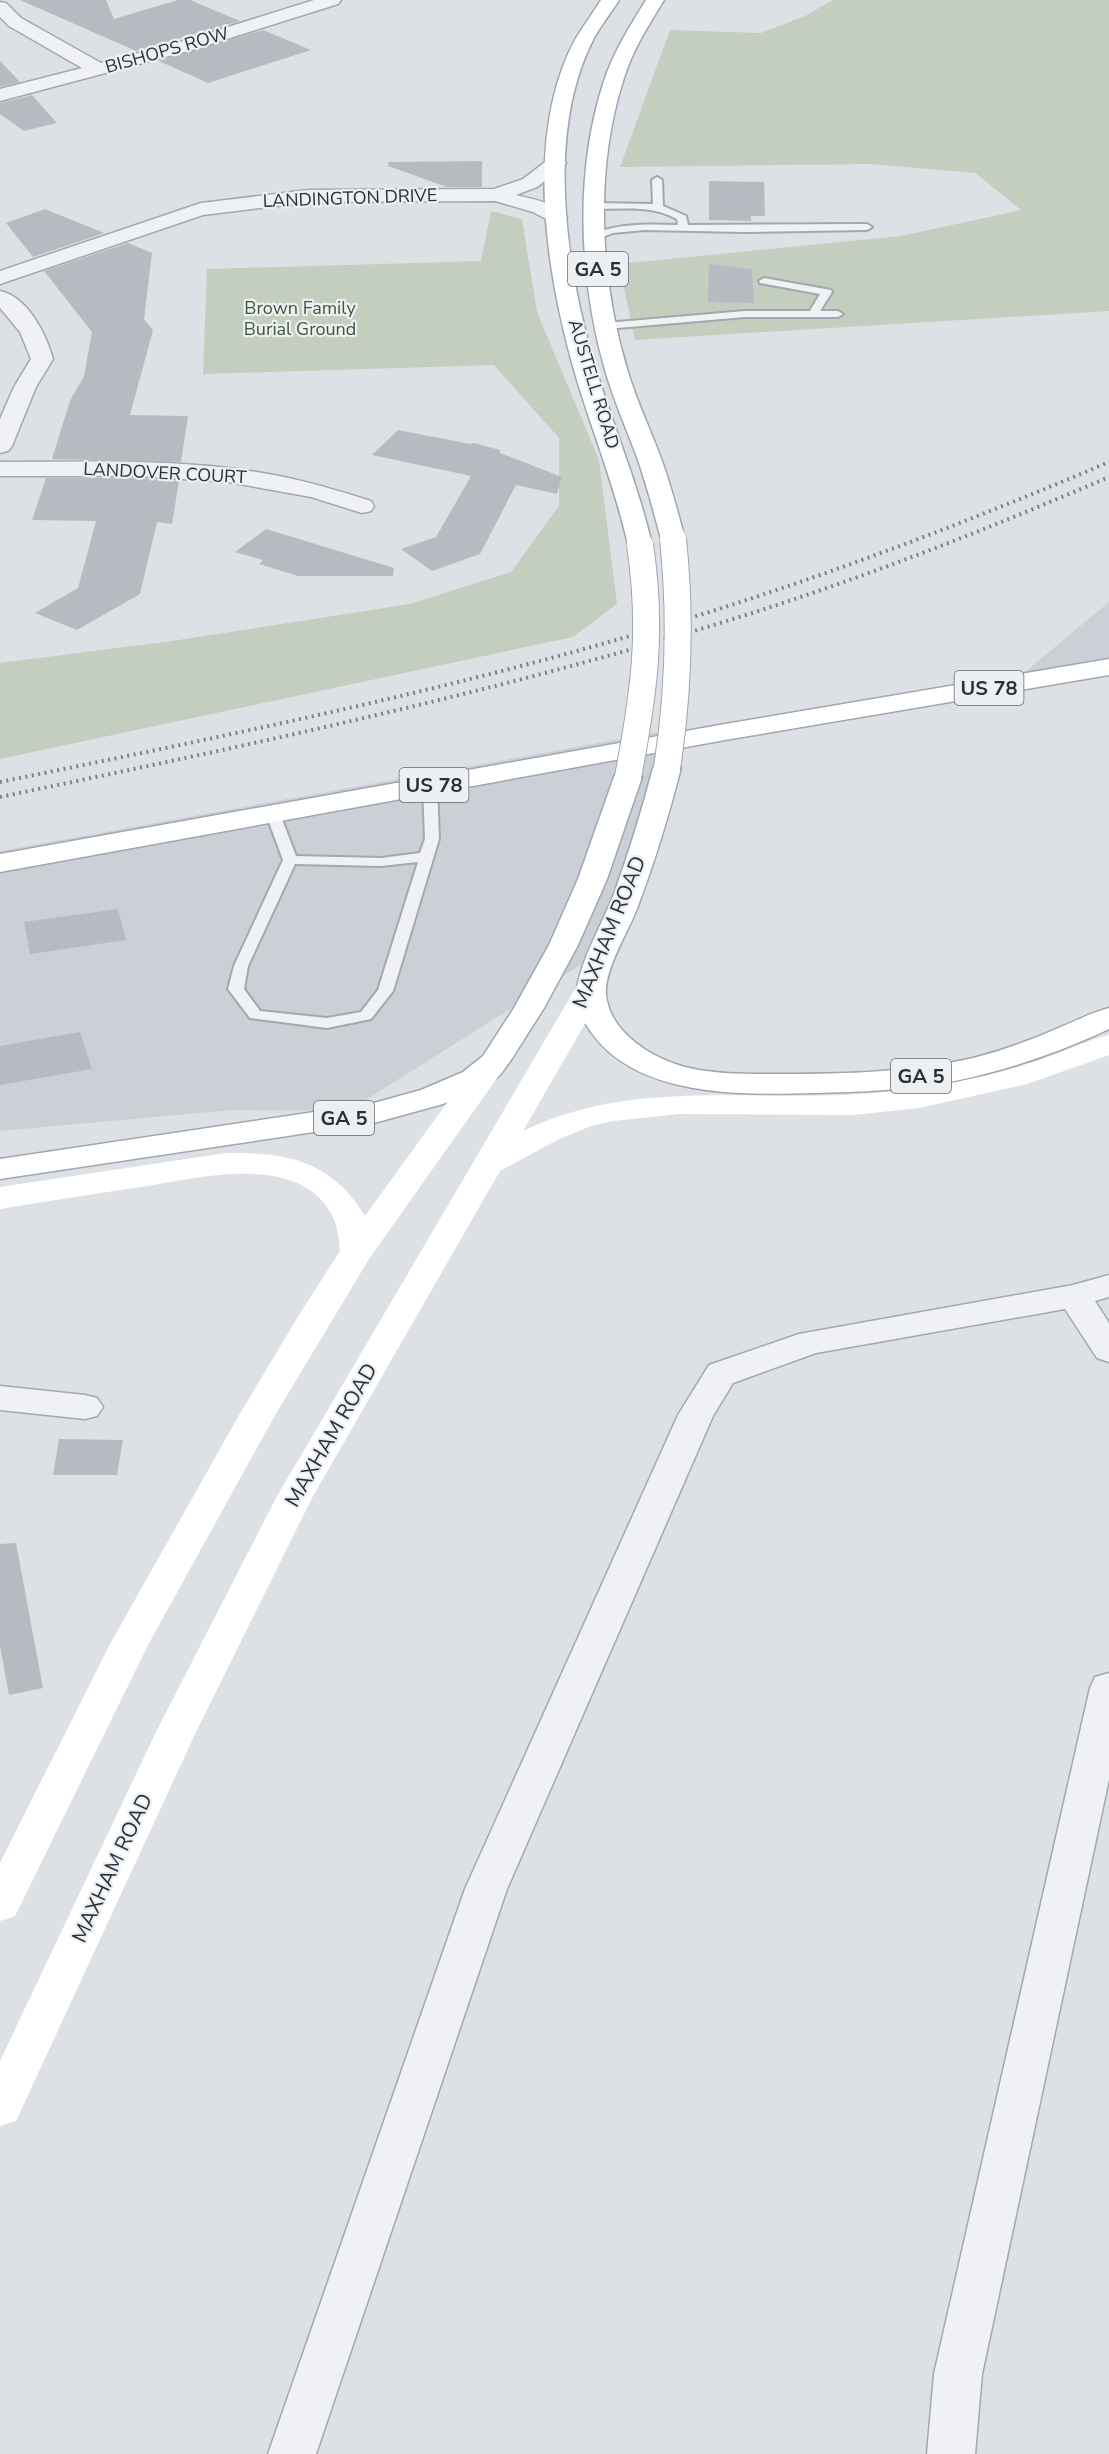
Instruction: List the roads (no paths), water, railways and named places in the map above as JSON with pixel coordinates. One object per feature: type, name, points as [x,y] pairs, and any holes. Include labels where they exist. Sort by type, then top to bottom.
[{"type":"main road","name":"AUSTELL ROAD","points":[[610,0],[588,31],[572,66],[561,104],[556,163],[557,236],[564,280],[584,363],[627,489],[645,578],[648,636],[639,722],[628,777]]},
{"type":"main road","name":"AUSTELL ROAD","points":[[655,0],[628,44],[611,88],[600,135],[596,236],[601,305],[613,360],[658,485],[673,539],[678,579],[681,648],[667,768]]},
{"type":"main road","name":"US 78","points":[[0,864],[725,732],[1109,667]]},
{"type":"main road","name":"MAXHAM ROAD","points":[[0,2108],[171,1742],[254,1573],[294,1498],[590,989],[623,908],[649,832],[667,768]]},
{"type":"main road","name":"MAXHAM ROAD","points":[[0,1904],[129,1644],[190,1531],[311,1323],[357,1251],[517,1028],[542,985],[584,902],[608,840],[628,777]]},
{"type":"main road","name":"GA 5","points":[[590,989],[595,1015],[604,1030],[626,1052],[661,1070],[724,1083],[833,1083],[955,1071],[1036,1047],[1109,1017]]},
{"type":"main road","points":[[490,1164],[523,1143],[553,1129],[583,1118],[615,1111],[686,1105],[787,1107],[891,1102],[997,1083],[1039,1072],[1109,1044]]},
{"type":"main road","name":"GA 5","points":[[0,1169],[374,1113],[439,1093],[486,1071]]},
{"type":"main road","points":[[0,1198],[226,1163],[250,1162],[276,1165],[301,1172],[331,1192],[344,1207],[351,1222],[357,1251]]},
{"type":"street","name":"BISHOPS ROW","points":[[0,94],[186,46],[332,0]]},
{"type":"street","points":[[0,7],[15,22],[99,69]]},
{"type":"street","name":"LANDINGTON DRIVE","points":[[496,195],[530,183],[556,163]]},
{"type":"street","name":"LANDINGTON DRIVE","points":[[0,278],[201,209],[308,188],[496,195],[540,208],[557,217]]},
{"type":"street","points":[[0,297],[20,312],[37,339],[42,359],[25,387],[0,446]]},
{"type":"street","name":"LANDOVER COURT","points":[[0,469],[214,472],[279,481],[322,491],[362,506]]},
{"type":"street","points":[[292,2454],[486,1889],[696,1415],[721,1374],[811,1342],[1092,1291],[1109,1350]]},
{"type":"street","points":[[0,1398],[85,1407]]},
{"type":"street","points":[[951,2454],[958,2373],[1109,1688]]},
{"type":"lane","points":[[657,180],[658,208]]},
{"type":"lane","points":[[596,206],[669,210],[682,218],[684,228]]},
{"type":"lane","points":[[596,236],[623,228],[867,227]]},
{"type":"lane","points":[[764,281],[826,292],[813,314]]},
{"type":"lane","points":[[606,326],[745,314],[838,314]]},
{"type":"lane","points":[[273,814],[290,860],[241,966],[236,989],[255,1015],[327,1023],[366,1016],[385,992],[432,839],[430,786]]},
{"type":"lane","points":[[290,860],[381,862],[426,857]]},
{"type":"railway","points":[[0,782],[356,706],[620,639],[706,613],[859,561],[960,523],[1109,462]]},
{"type":"railway","points":[[0,797],[361,719],[629,650],[767,608],[866,574],[964,537],[1109,477]]},
{"type":"park label","name":"Brown Family Burial Ground","points":[[300,318]]}]
